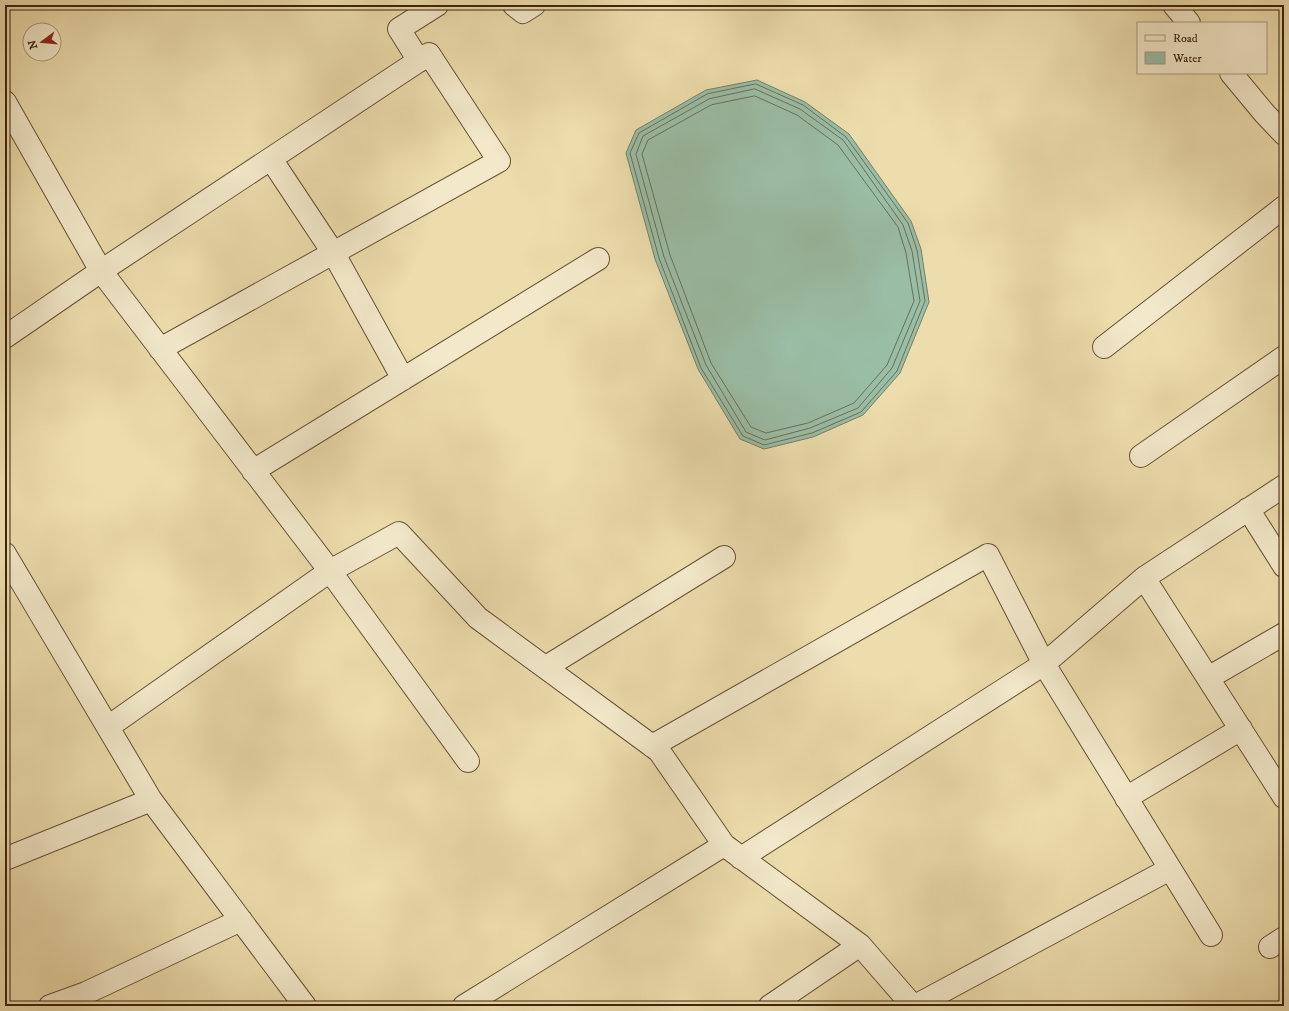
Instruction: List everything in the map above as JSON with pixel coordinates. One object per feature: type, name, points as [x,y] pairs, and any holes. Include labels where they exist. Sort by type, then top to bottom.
[{"type":"street","points":[[419,61],[399,29],[437,5]]},
{"type":"street","points":[[514,5],[523,12],[534,5]]},
{"type":"street","points":[[1174,5],[1188,22]]},
{"type":"street","points":[[5,337],[430,54],[499,161],[334,254],[160,349]]},
{"type":"street","points":[[1232,74],[1265,114],[1284,134]]},
{"type":"street","points":[[5,102],[102,271],[330,571],[468,761]]},
{"type":"street","points":[[271,159],[334,254],[403,379]]},
{"type":"street","points":[[1104,348],[1284,207]]},
{"type":"street","points":[[253,470],[598,259]]},
{"type":"street","points":[[1141,456],[1284,356]]},
{"type":"street","points":[[741,858],[1044,664],[1144,578],[1284,486]]},
{"type":"street","points":[[1248,509],[1284,566]]},
{"type":"street","points":[[108,727],[330,571],[399,533],[478,618],[659,751],[724,845],[860,945],[914,1006],[1170,870]]},
{"type":"street","points":[[5,554],[151,800],[305,1006]]},
{"type":"street","points":[[652,746],[988,555],[1044,664],[1211,935]]},
{"type":"street","points":[[546,668],[724,557]]},
{"type":"street","points":[[1144,578],[1282,790]]},
{"type":"street","points":[[1208,678],[1284,634]]},
{"type":"street","points":[[1126,798],[1241,729]]},
{"type":"street","points":[[5,859],[151,800]]},
{"type":"street","points":[[464,1006],[724,845]]},
{"type":"street","points":[[50,1006],[86,993],[241,920]]},
{"type":"street","points":[[770,1006],[860,945]]},
{"type":"water","points":[[757,80],[805,102],[849,134],[911,221],[921,249],[929,302],[900,373],[863,415],[813,437],[764,449],[740,439],[698,369],[655,259],[626,153],[636,130],[706,90]]}]
